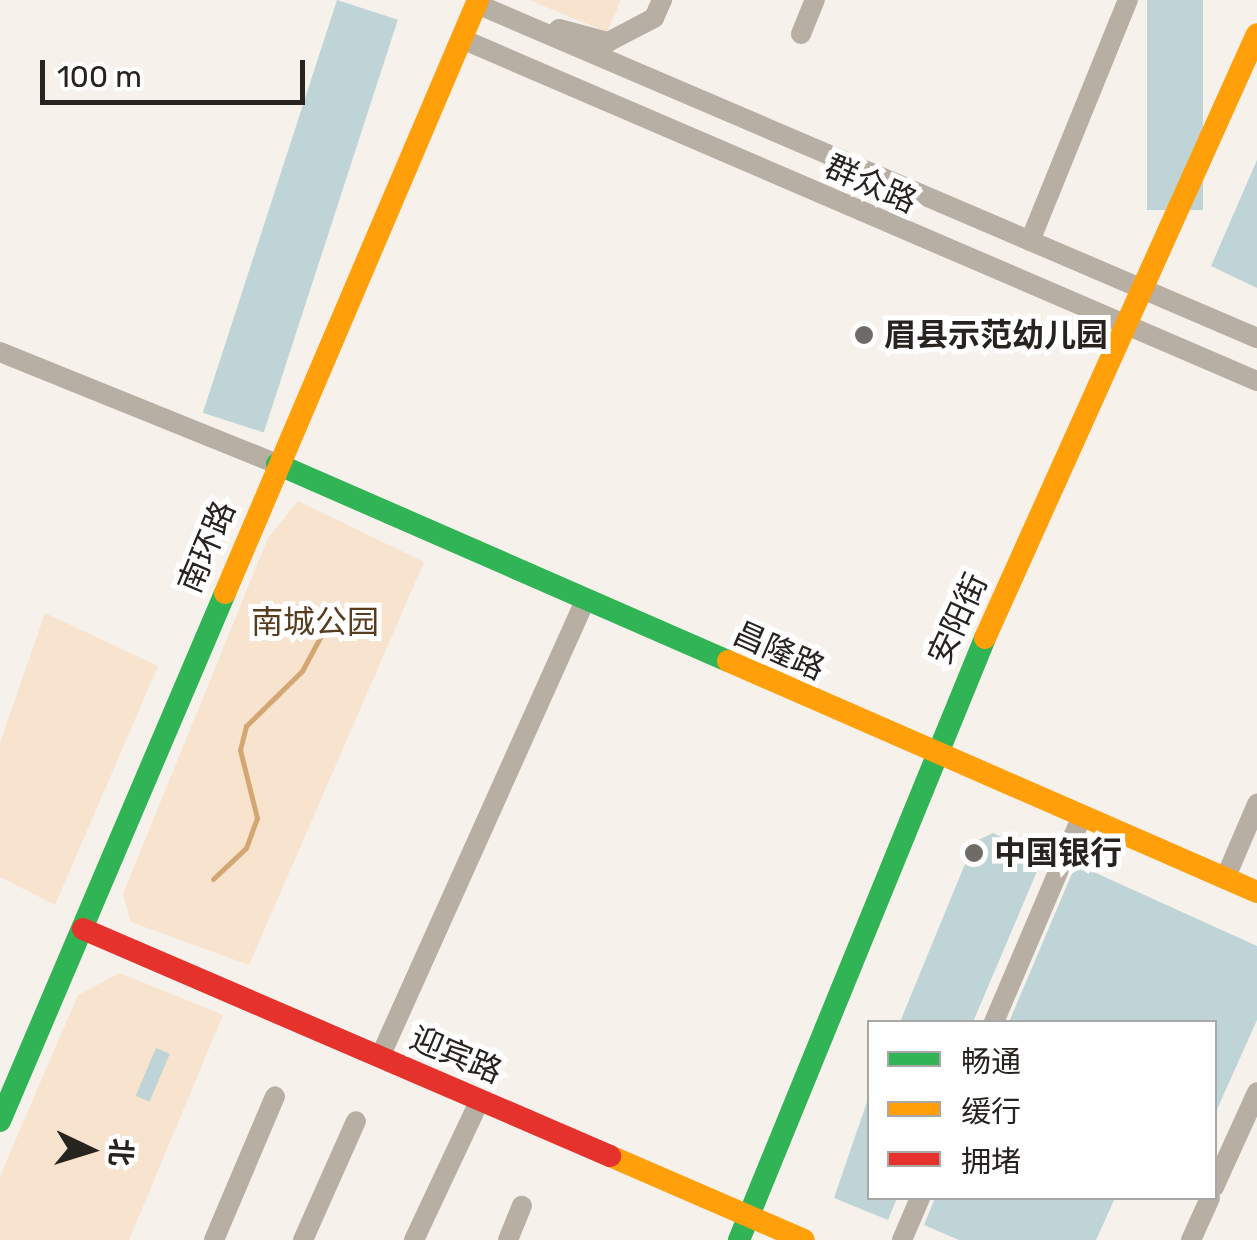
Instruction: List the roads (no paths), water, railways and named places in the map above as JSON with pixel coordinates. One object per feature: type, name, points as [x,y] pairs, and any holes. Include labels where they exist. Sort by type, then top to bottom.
[{"type":"main road","name":"南环路","points":[[0,1122],[478,2]]},
{"type":"main road","name":"安阳街","points":[[739,1240],[932,754],[1144,292],[1257,34]]},
{"type":"main road","name":"昌隆路","points":[[278,464],[932,754],[1257,892]]},
{"type":"main road","name":"迎宾路","points":[[83,929],[804,1240]]},
{"type":"street","points":[[529,28],[608,42],[654,18],[662,0]]},
{"type":"street","points":[[800,34],[814,0]]},
{"type":"street","points":[[1030,241],[1128,0]]},
{"type":"street","name":"群众路","points":[[478,2],[529,28],[1257,338]]},
{"type":"street","name":"群众路","points":[[462,39],[1257,381]]},
{"type":"street","points":[[0,352],[278,464]]},
{"type":"street","points":[[380,1057],[585,601]]},
{"type":"street","points":[[1225,879],[1257,804]]},
{"type":"street","points":[[995,1020],[1082,818]]},
{"type":"street","points":[[1217,1180],[1257,1092]]},
{"type":"street","points":[[214,1240],[275,1096]]},
{"type":"street","points":[[414,1240],[480,1100]]},
{"type":"street","points":[[303,1240],[356,1120]]},
{"type":"street","points":[[902,1240],[919,1200]]},
{"type":"street","points":[[1191,1240],[1209,1200]]},
{"type":"street","points":[[508,1240],[522,1206]]},
{"type":"waterway","points":[[213,879],[246,848],[257,818],[240,750],[246,726],[302,671],[324,630]]},
{"type":"place","name":"眉县示范幼儿园","points":[[864,335]]},
{"type":"place","name":"中国银行","points":[[974,853]]},
{"type":"park label","name":"南城公园","points":[[315,622]]}]
